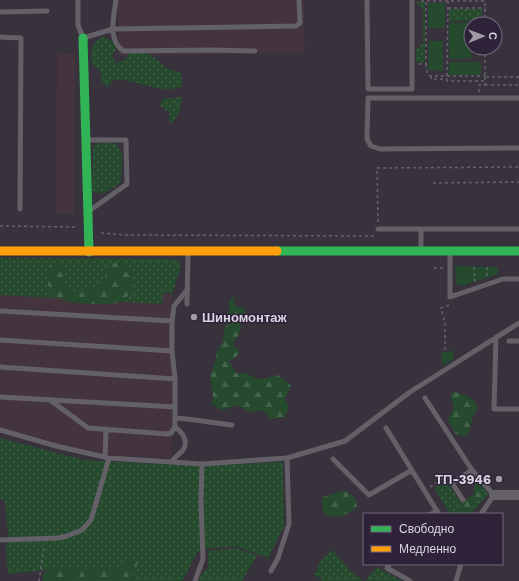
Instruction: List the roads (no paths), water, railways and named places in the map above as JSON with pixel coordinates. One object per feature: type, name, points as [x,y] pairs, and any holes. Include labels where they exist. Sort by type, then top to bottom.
[{"type":"street","points":[[83,38],[89,252]]},
{"type":"street","points":[[0,251],[519,251]]},
{"type":"street","points":[[494,495],[519,495]]},
{"type":"lane","points":[[78,0],[78,25],[83,38],[113,29],[298,26],[300,23],[299,0]]},
{"type":"lane","points":[[116,0],[113,29],[115,39],[124,51],[255,51]]},
{"type":"lane","points":[[367,0],[368,89],[412,89],[412,0]]},
{"type":"lane","points":[[0,12],[47,11]]},
{"type":"lane","points":[[0,37],[20,38],[20,209]]},
{"type":"lane","points":[[519,98],[368,98],[367,139],[371,146],[380,149],[519,148]]},
{"type":"lane","points":[[86,140],[126,140],[127,148],[127,184],[88,212]]},
{"type":"lane","points":[[378,228],[519,229]]},
{"type":"lane","points":[[421,229],[421,252]]},
{"type":"lane","points":[[187,304],[188,252]]},
{"type":"lane","points":[[450,252],[450,297],[503,279],[519,279]]},
{"type":"lane","points":[[50,400],[88,428],[167,434],[171,433],[175,427],[175,379],[172,351],[172,321],[174,306],[187,290]]},
{"type":"lane","points":[[0,311],[172,321]]},
{"type":"lane","points":[[0,430],[56,446],[107,457],[202,464],[287,458],[345,441],[410,392],[519,323]]},
{"type":"lane","points":[[496,337],[494,409],[519,409]]},
{"type":"lane","points":[[0,340],[172,351]]},
{"type":"lane","points":[[509,341],[519,341]]},
{"type":"lane","points":[[0,367],[175,379]]},
{"type":"lane","points":[[0,397],[175,407]]},
{"type":"lane","points":[[425,398],[472,470],[494,495],[482,513]]},
{"type":"lane","points":[[175,418],[194,419],[210,423],[232,425]]},
{"type":"lane","points":[[172,462],[174,458],[184,449],[185,442],[184,436],[175,427]]},
{"type":"lane","points":[[386,428],[438,512]]},
{"type":"lane","points":[[0,540],[67,536],[82,530],[92,520],[107,457],[106,429]]},
{"type":"lane","points":[[272,571],[278,558],[289,524],[287,458]]},
{"type":"lane","points":[[333,459],[369,496],[412,470]]},
{"type":"lane","points":[[195,581],[200,569],[203,552],[201,501],[202,464]]},
{"type":"lane","points":[[463,500],[452,483],[472,470]]},
{"type":"lane","points":[[388,565],[387,568],[410,581]]},
{"type":"lane","points":[[456,581],[461,565]]},
{"type":"place","name":"Шиномонтаж","points":[[194,317]]},
{"type":"place","name":"ТП-3946","points":[[499,479]]}]
